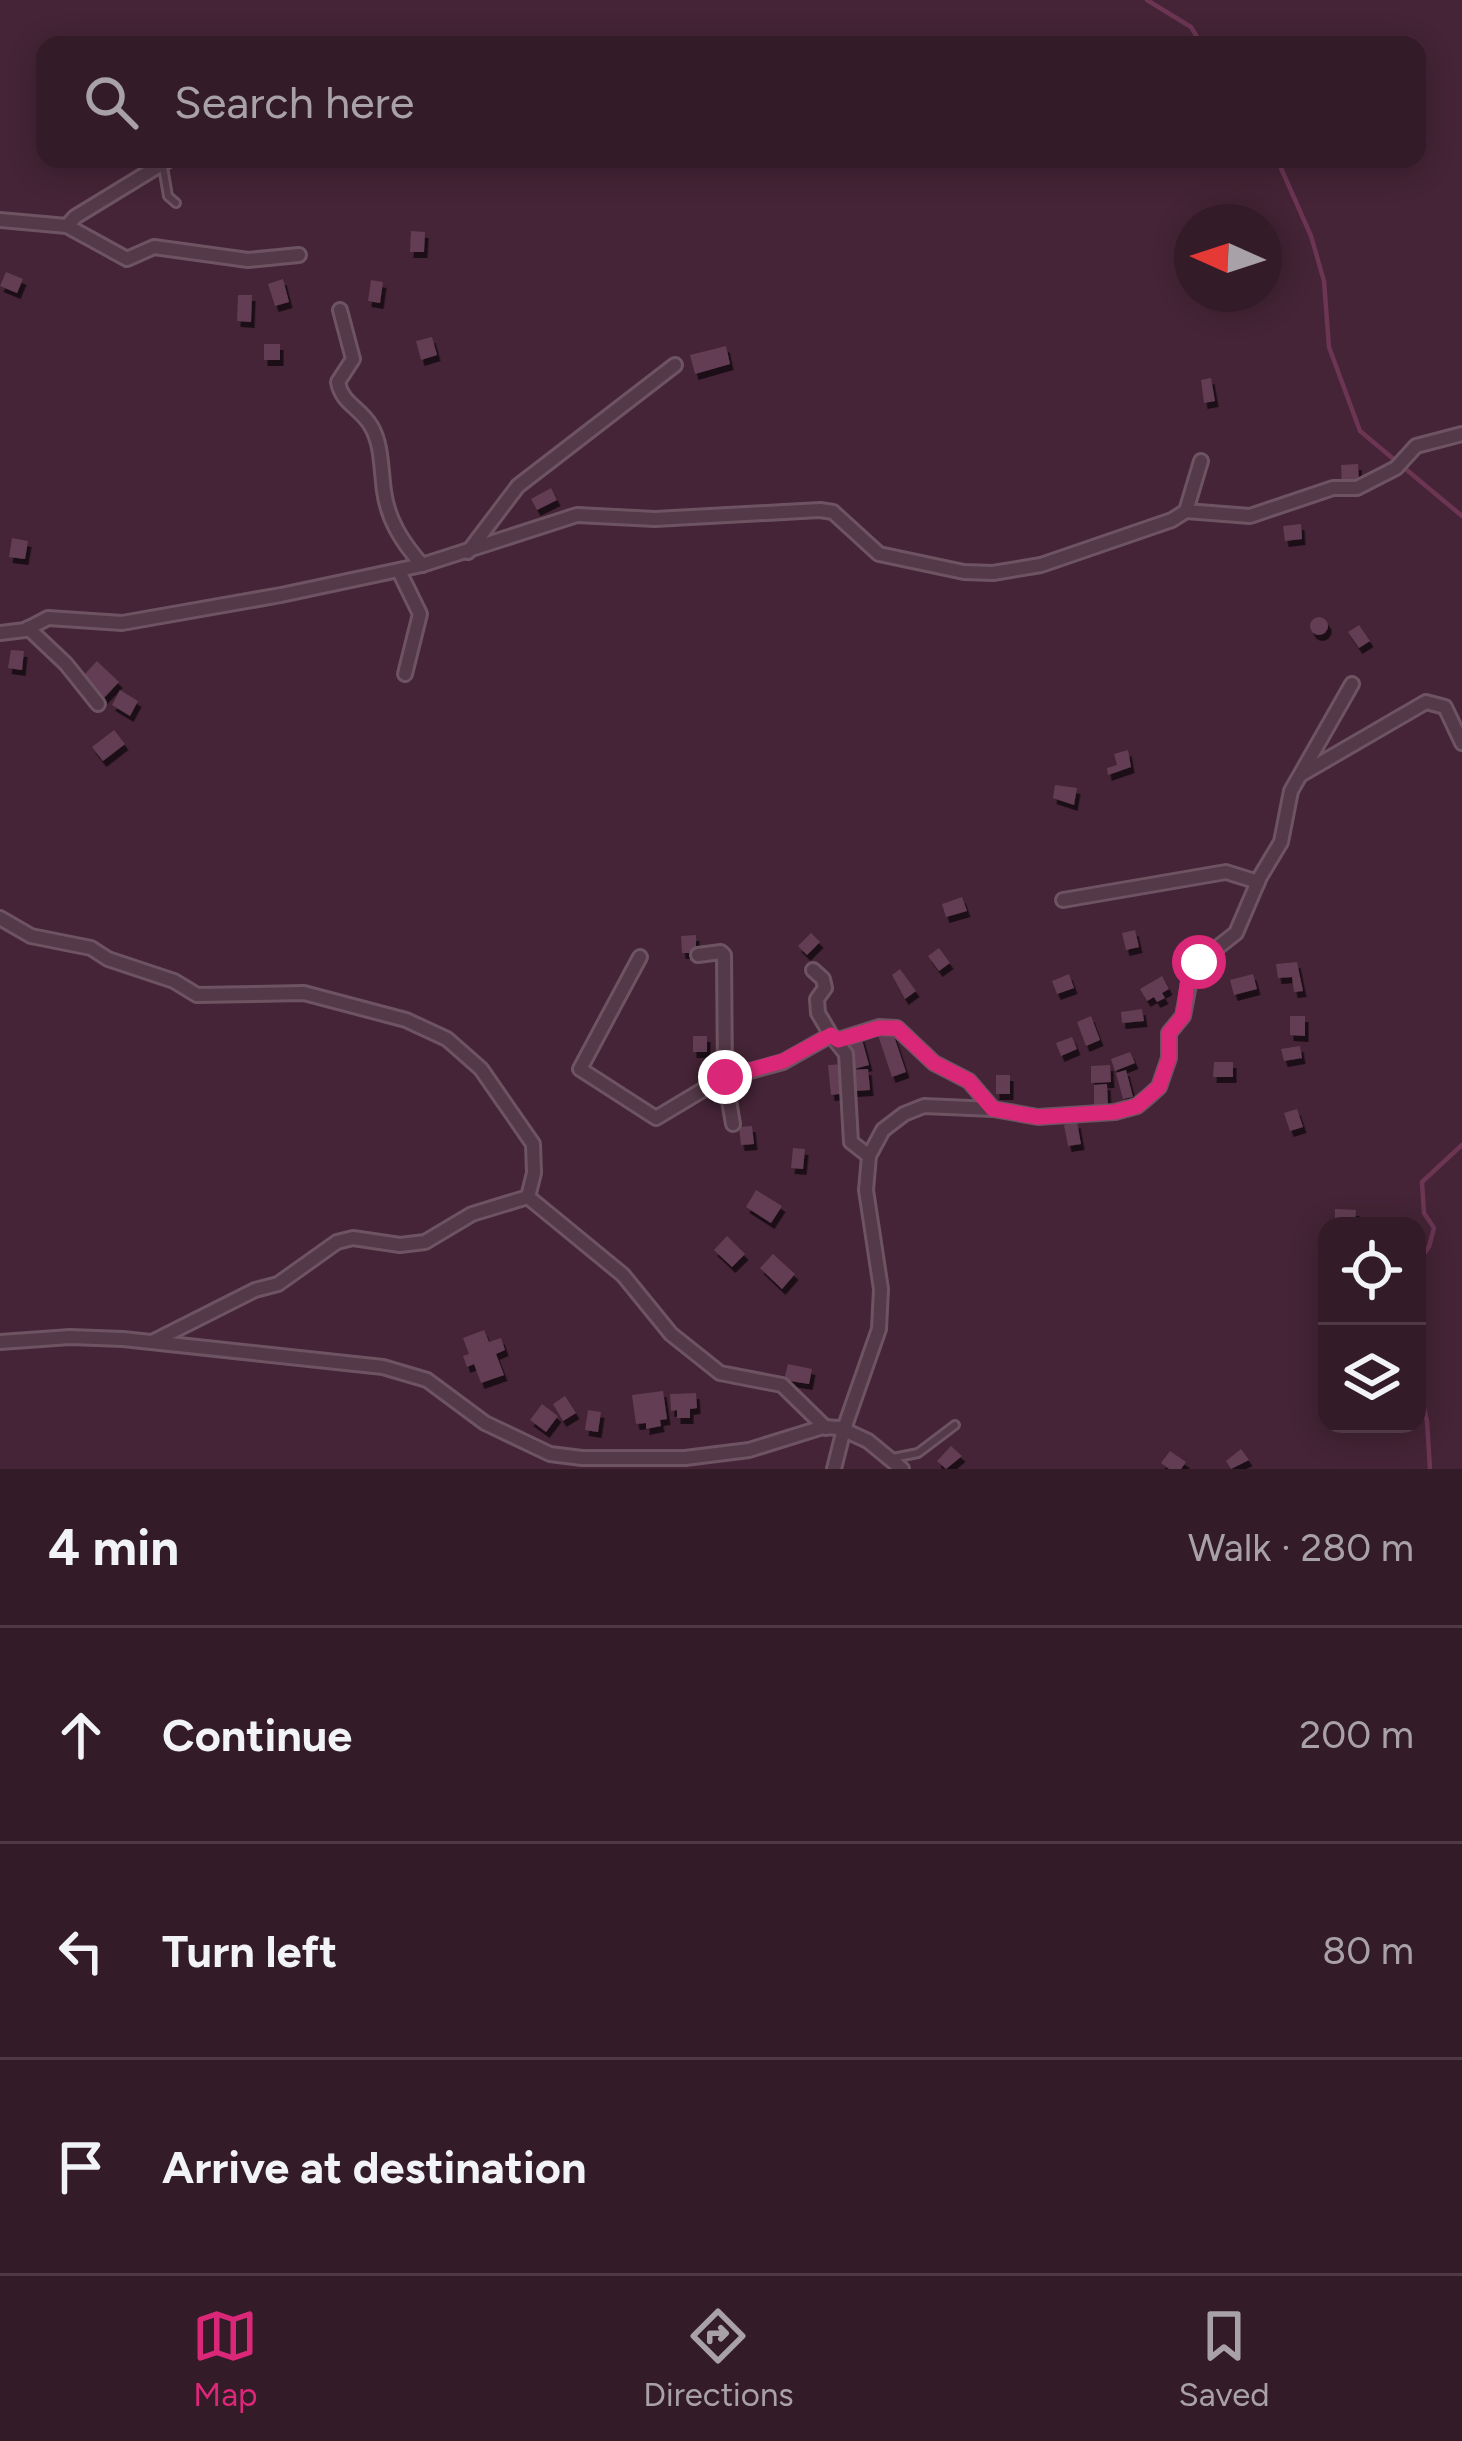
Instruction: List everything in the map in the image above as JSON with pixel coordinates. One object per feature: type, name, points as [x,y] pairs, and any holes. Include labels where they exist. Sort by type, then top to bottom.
[{"type":"street","points":[[67,226],[151,168]]},
{"type":"street","points":[[0,220],[67,226],[127,259],[154,247],[248,260],[299,255]]},
{"type":"street","points":[[340,310],[353,359],[338,382],[341,398],[372,427],[399,539],[422,565]]},
{"type":"street","points":[[467,553],[518,486],[675,365]]},
{"type":"street","points":[[0,633],[57,617],[134,622],[399,571],[577,515],[655,519],[820,510],[833,512],[879,554],[937,568],[993,573],[1041,565],[1100,542],[1153,530],[1186,511],[1250,516],[1333,488],[1357,488],[1396,468],[1416,446],[1462,434]]},
{"type":"street","points":[[1186,511],[1201,461]]},
{"type":"street","points":[[399,571],[420,614],[405,674]]},
{"type":"street","points":[[28,628],[98,704]]},
{"type":"street","points":[[834,1469],[881,1310],[867,1214],[869,1156],[883,1130],[924,1106],[993,1109],[1038,1117],[1115,1112],[1137,1106],[1159,1087],[1169,1058],[1169,1033],[1183,1016],[1190,974],[1236,932],[1281,842],[1291,791],[1352,684]]},
{"type":"street","points":[[1301,774],[1426,702],[1445,707],[1462,742]]},
{"type":"street","points":[[1063,900],[1226,872],[1258,882]]},
{"type":"street","points":[[0,918],[31,936],[91,948],[197,995],[304,993],[406,1020],[447,1039],[481,1069],[533,1144],[534,1173],[528,1197]]},
{"type":"street","points":[[698,955],[724,955],[725,1077],[734,1124]]},
{"type":"street","points":[[640,957],[580,1069],[656,1118],[725,1077],[783,1061],[834,1037],[879,1028],[897,1028],[934,1063],[969,1081],[993,1109]]},
{"type":"street","points":[[813,970],[825,988],[817,998],[818,1013],[846,1054],[850,1142],[869,1156]]},
{"type":"street","points":[[152,1342],[255,1290],[278,1284],[337,1242],[353,1238],[400,1245],[424,1242],[472,1214],[528,1197]]},
{"type":"street","points":[[528,1197],[623,1275],[671,1334],[720,1373],[782,1385],[826,1428]]},
{"type":"street","points":[[0,1342],[70,1337],[152,1342],[382,1367],[413,1374],[439,1387],[485,1423],[550,1454],[582,1458],[716,1455],[826,1428],[844,1429],[902,1469]]},
{"type":"lane","points":[[160,168],[168,196],[176,203]]},
{"type":"lane","points":[[889,1458],[918,1454],[955,1426]]},
{"type":"building","points":[[411,231],[425,232],[424,252],[410,252]]},
{"type":"building","points":[[6,272],[23,279],[17,293],[0,286]]},
{"type":"building","points":[[283,279],[289,302],[275,306],[268,284]]},
{"type":"building","points":[[371,280],[383,282],[380,303],[368,301]]},
{"type":"building","points":[[238,295],[252,295],[251,322],[237,321]]},
{"type":"building","points":[[432,337],[437,355],[421,360],[416,341]]},
{"type":"building","points":[[264,344],[280,344],[280,360],[264,360]]},
{"type":"building","points":[[726,346],[730,364],[695,374],[690,355]]},
{"type":"building","points":[[1211,378],[1215,401],[1204,403],[1201,380]]},
{"type":"building","points":[[1358,464],[1359,485],[1342,486],[1341,465]]},
{"type":"building","points":[[551,488],[557,500],[537,510],[531,499]]},
{"type":"building","points":[[1301,524],[1302,539],[1285,541],[1283,526]]},
{"type":"building","points":[[12,538],[28,541],[25,559],[9,557]]},
{"type":"building","points":[[1319,617],[1328,626],[1319,635],[1310,626]]},
{"type":"building","points":[[1359,625],[1370,641],[1359,648],[1348,632]]},
{"type":"building","points":[[11,650],[24,651],[22,670],[8,668]]},
{"type":"building","points":[[97,661],[119,682],[102,700],[83,676]]},
{"type":"building","points":[[120,690],[138,701],[130,716],[112,705]]},
{"type":"building","points":[[114,730],[125,744],[103,761],[92,747]]},
{"type":"building","points":[[1128,750],[1131,767],[1108,775],[1107,768],[1117,765],[1114,754]]},
{"type":"building","points":[[1055,785],[1077,788],[1074,805],[1053,798]]},
{"type":"building","points":[[962,897],[967,911],[946,917],[942,904]]},
{"type":"building","points":[[1135,930],[1139,947],[1126,950],[1122,933]]},
{"type":"building","points":[[811,933],[820,942],[807,955],[798,946]]},
{"type":"building","points":[[696,935],[696,953],[682,953],[681,936]]},
{"type":"building","points":[[939,948],[950,963],[939,971],[928,956]]},
{"type":"building","points":[[1297,962],[1303,991],[1294,992],[1292,977],[1278,978],[1276,964]]},
{"type":"building","points":[[900,969],[916,991],[905,999],[892,975]]},
{"type":"building","points":[[1069,974],[1074,988],[1057,994],[1052,981]]},
{"type":"building","points":[[1253,974],[1257,989],[1234,995],[1230,980]]},
{"type":"building","points":[[1162,976],[1169,989],[1162,993],[1165,998],[1147,1001],[1140,989]]},
{"type":"building","points":[[1142,1009],[1144,1021],[1122,1023],[1121,1012]]},
{"type":"building","points":[[1091,1016],[1100,1040],[1086,1046],[1077,1022]]},
{"type":"building","points":[[1290,1016],[1305,1016],[1305,1036],[1290,1035]]},
{"type":"building","points":[[892,1030],[906,1072],[892,1077],[878,1035]]},
{"type":"building","points":[[693,1036],[707,1036],[707,1052],[693,1052]]},
{"type":"building","points":[[861,1036],[869,1065],[854,1069],[847,1040]]},
{"type":"building","points":[[1072,1037],[1077,1049],[1061,1056],[1056,1043]]},
{"type":"building","points":[[1300,1046],[1302,1058],[1284,1061],[1281,1049]]},
{"type":"building","points":[[1130,1052],[1135,1063],[1115,1071],[1111,1059]]},
{"type":"building","points":[[1214,1062],[1233,1062],[1233,1077],[1213,1077]]},
{"type":"building","points":[[845,1064],[847,1093],[831,1095],[828,1065]]},
{"type":"building","points":[[1110,1065],[1111,1082],[1091,1083],[1091,1066]]},
{"type":"building","points":[[868,1069],[870,1090],[853,1091],[851,1070]]},
{"type":"building","points":[[1126,1070],[1133,1097],[1123,1099],[1116,1073]]},
{"type":"building","points":[[996,1075],[1010,1075],[1010,1094],[996,1094]]},
{"type":"building","points":[[1107,1084],[1108,1106],[1094,1106],[1094,1085]]},
{"type":"building","points":[[1297,1109],[1303,1127],[1290,1131],[1284,1113]]},
{"type":"building","points":[[1077,1122],[1081,1144],[1068,1146],[1064,1125]]},
{"type":"building","points":[[752,1126],[754,1144],[741,1145],[739,1127]]},
{"type":"building","points":[[793,1148],[805,1149],[803,1169],[791,1168]]},
{"type":"building","points":[[756,1190],[782,1206],[771,1223],[746,1207]]},
{"type":"building","points":[[1335,1209],[1356,1210],[1355,1217],[1335,1217]]},
{"type":"building","points":[[727,1236],[745,1254],[732,1267],[714,1250]]},
{"type":"building","points":[[773,1254],[795,1274],[782,1289],[760,1268]]},
{"type":"building","points":[[484,1330],[489,1342],[501,1338],[505,1350],[496,1354],[504,1375],[481,1383],[474,1364],[467,1367],[463,1356],[469,1354],[463,1338]]},
{"type":"building","points":[[788,1364],[812,1369],[809,1384],[784,1380]]},
{"type":"building","points":[[663,1391],[667,1419],[660,1420],[661,1426],[646,1429],[646,1423],[636,1424],[632,1395]]},
{"type":"building","points":[[696,1393],[697,1408],[690,1409],[690,1418],[677,1418],[677,1410],[671,1411],[670,1394]]},
{"type":"building","points":[[565,1396],[576,1413],[563,1421],[553,1404]]},
{"type":"building","points":[[542,1404],[558,1416],[546,1432],[530,1420]]},
{"type":"building","points":[[588,1410],[601,1412],[598,1432],[585,1430]]},
{"type":"building","points":[[951,1446],[962,1456],[946,1469],[937,1461]]},
{"type":"building","points":[[1241,1449],[1249,1460],[1231,1469],[1226,1461]]},
{"type":"building","points":[[1170,1451],[1186,1462],[1181,1469],[1161,1463]]},
{"type":"waterway","points":[[1147,0],[1191,27],[1196,36]]},
{"type":"waterway","points":[[1281,168],[1311,236],[1324,281],[1329,347],[1360,431],[1462,516]]},
{"type":"waterway","points":[[1426,1251],[1434,1228],[1424,1213],[1422,1182],[1462,1145]]},
{"type":"waterway","points":[[1426,1417],[1430,1469]]},
{"type":"route","points":[[725,1077],[783,1061],[831,1035],[838,1040],[897,1028],[934,1063],[969,1081],[993,1109],[1038,1117],[1115,1112],[1137,1106],[1159,1087],[1169,1058],[1169,1033],[1183,1016],[1187,984],[1199,962]]}]
